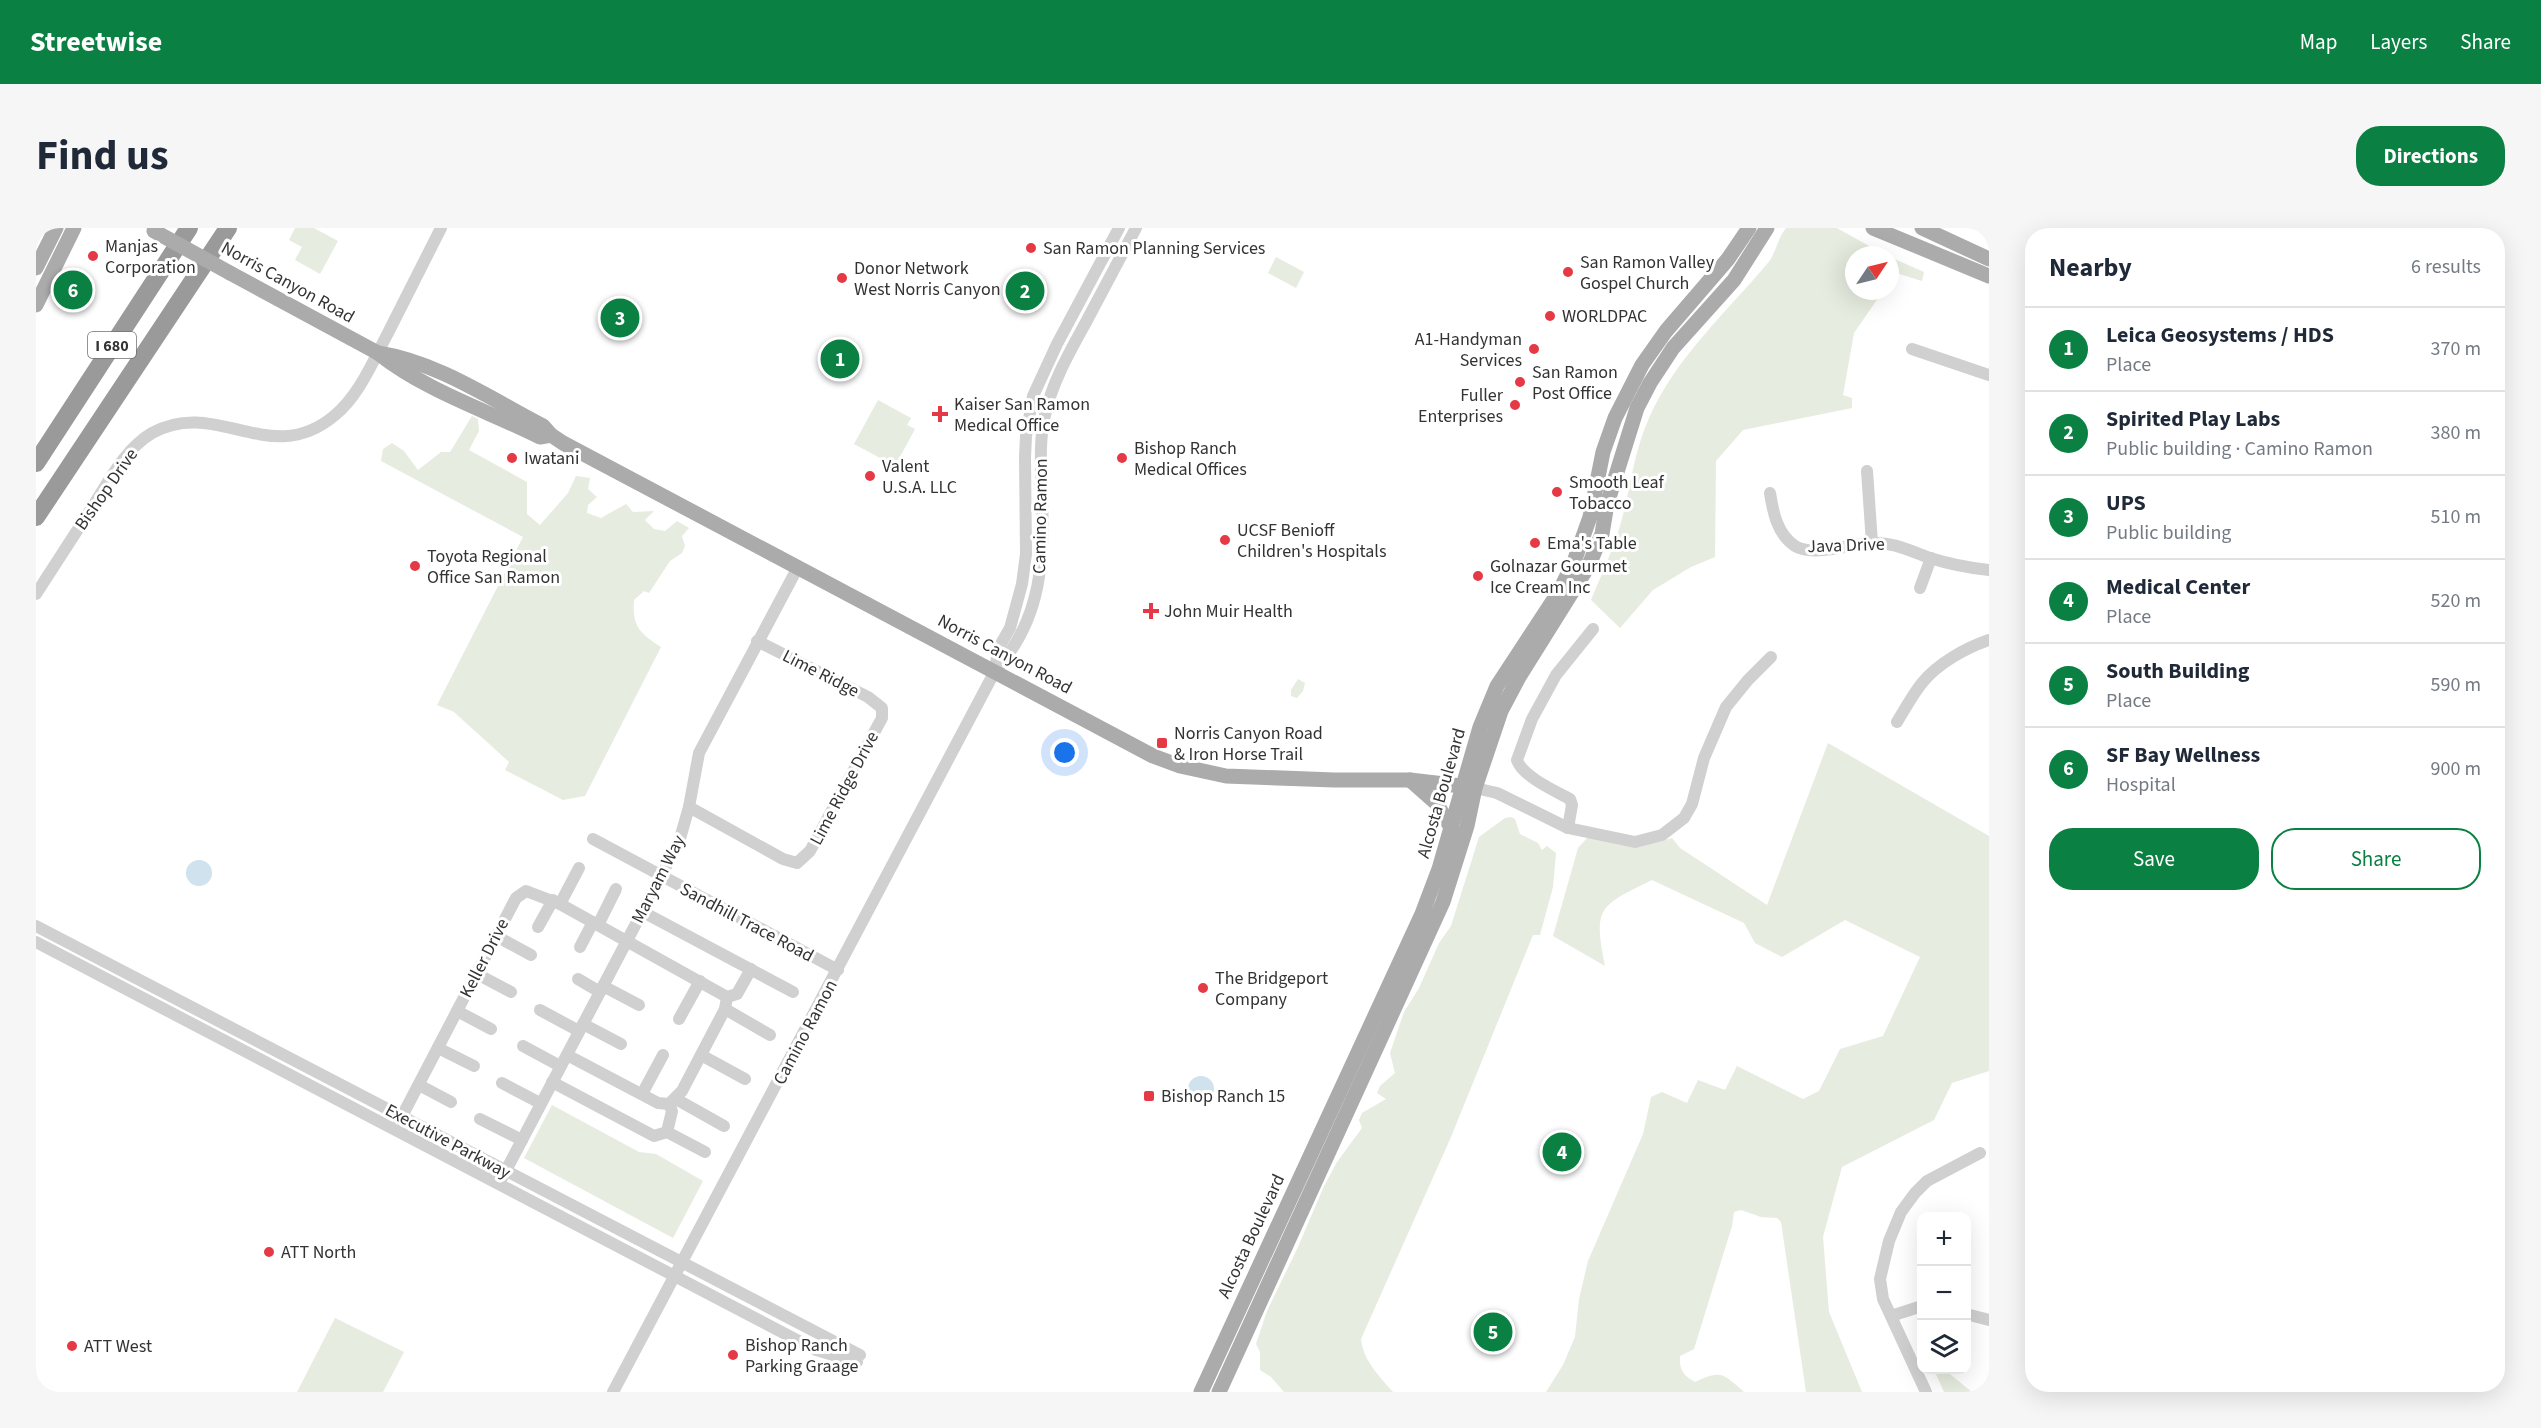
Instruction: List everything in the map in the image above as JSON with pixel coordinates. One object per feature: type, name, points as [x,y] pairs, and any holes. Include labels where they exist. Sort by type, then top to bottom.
[{"type":"highway","name":"I 680","points":[[36,463],[189,228]]},
{"type":"highway","name":"I 680","points":[[36,517],[228,228]]},
{"type":"main road","points":[[36,268],[56,228]]},
{"type":"main road","points":[[36,305],[74,228]]},
{"type":"main road","name":"Alcosta Boulevard","points":[[1219,1392],[1443,902],[1467,826],[1468,787],[1480,727],[1497,686],[1560,590],[1575,559],[1590,517],[1604,452],[1615,418],[1642,364],[1666,331],[1728,260],[1749,228]]},
{"type":"main road","name":"Alcosta Boulevard","points":[[1201,1392],[1422,914],[1468,787],[1501,711],[1519,677],[1589,565],[1602,534],[1607,504],[1637,408],[1673,348],[1734,280],[1767,228]]},
{"type":"main road","points":[[1873,228],[1989,276]]},
{"type":"main road","points":[[1922,228],[1989,259]]},
{"type":"main road","name":"Norris Canyon Road","points":[[152,230],[378,353],[403,357],[463,384],[543,426],[551,435],[1153,756],[1212,775],[1410,780],[1468,787]]},
{"type":"main road","points":[[1950,240],[1973,245],[1989,252]]},
{"type":"main road","points":[[1410,780],[1436,803],[1452,829]]},
{"type":"street","name":"Bishop Drive","points":[[36,594],[124,458],[141,440],[165,427],[186,421],[222,424],[255,435],[274,438],[314,428],[334,417],[348,403],[378,353],[441,228]]},
{"type":"street","name":"Camino Ramon","points":[[996,671],[999,649],[1010,628],[1024,570],[1026,436],[1033,396],[1057,344],[1119,228]]},
{"type":"street","name":"Camino Ramon","points":[[613,1392],[996,671],[1011,654],[1028,623],[1038,589],[1042,547],[1041,446],[1045,415],[1054,386],[1136,228]]},
{"type":"street","points":[[1912,349],[1989,375]]},
{"type":"street","points":[[1867,471],[1872,543]]},
{"type":"street","name":"Java Drive","points":[[1770,493],[1773,512],[1781,532],[1795,546],[1810,550],[1872,543],[1893,544],[1931,558],[1989,570]]},
{"type":"street","points":[[1920,588],[1931,558]]},
{"type":"street","name":"Maryam Way","points":[[499,1185],[540,1103],[680,842],[699,753],[798,567]]},
{"type":"street","points":[[1568,828],[1572,805],[1570,799],[1540,783],[1519,766],[1517,760],[1532,719],[1556,675],[1593,628]]},
{"type":"street","points":[[1897,722],[1923,682],[1948,661],[1974,645],[1989,640]]},
{"type":"street","name":"Lime Ridge","points":[[757,641],[841,682],[882,708]]},
{"type":"street","points":[[1468,787],[1497,793],[1568,828],[1635,842],[1662,836],[1684,818],[1692,804],[1704,758],[1726,707],[1771,657]]},
{"type":"street","name":"Lime Ridge Drive","points":[[689,807],[783,858],[797,863],[810,851],[835,807],[882,718],[882,708]]},
{"type":"street","name":"Sandhill Trace Road","points":[[593,839],[838,970]]},
{"type":"street","points":[[538,927],[579,868]]},
{"type":"street","points":[[580,946],[616,889]]},
{"type":"street","name":"Keller Drive","points":[[394,1130],[516,898],[521,893],[532,892],[556,902],[700,981],[770,1035]]},
{"type":"street","points":[[642,912],[793,992]]},
{"type":"street","name":"Executive Parkway","points":[[36,926],[859,1358],[816,1350],[36,942]]},
{"type":"street","points":[[496,936],[531,955]]},
{"type":"street","points":[[667,1132],[673,1102],[701,1055],[726,1003],[738,994],[751,969]]},
{"type":"street","points":[[477,974],[511,992]]},
{"type":"street","points":[[578,980],[639,1005]]},
{"type":"street","points":[[679,1019],[700,981]]},
{"type":"street","points":[[540,1010],[621,1044]]},
{"type":"street","points":[[457,1011],[491,1029]]},
{"type":"street","points":[[523,1046],[560,1066]]},
{"type":"street","points":[[438,1048],[474,1066]]},
{"type":"street","points":[[567,1054],[658,1103],[673,1102],[724,1126]]},
{"type":"street","points":[[642,1094],[663,1055]]},
{"type":"street","points":[[701,1055],[745,1079]]},
{"type":"street","points":[[552,1082],[646,1133],[654,1136],[667,1132],[705,1152]]},
{"type":"street","points":[[502,1083],[540,1103]]},
{"type":"street","points":[[419,1085],[451,1102]]},
{"type":"street","points":[[480,1119],[522,1140]]},
{"type":"street","points":[[413,1140],[420,1127]]},
{"type":"street","points":[[1926,1392],[1883,1299],[1880,1279],[1889,1241],[1901,1212],[1915,1193],[1927,1181],[1980,1153]]},
{"type":"street","points":[[1891,1316],[1917,1308]]},
{"type":"street","points":[[1971,1315],[1989,1320]]},
{"type":"shaded area","points":[[295,228],[314,228],[338,241],[320,274],[295,260],[302,247],[289,240]]},
{"type":"shaded area","points":[[1786,228],[1837,228],[1869,246],[1845,246],[1845,300],[1877,300],[1854,333],[1843,395],[1852,398],[1852,408],[1743,430],[1716,461],[1715,557],[1691,567],[1653,590],[1620,628],[1591,600],[1620,526],[1644,430],[1673,375],[1702,337],[1770,260]]},
{"type":"shaded area","points":[[1276,257],[1304,272],[1296,288],[1268,273]]},
{"type":"shaded area","points":[[1899,261],[1924,272],[1922,281],[1899,274]]},
{"type":"shaded area","points":[[878,400],[911,418],[907,425],[915,429],[895,466],[854,444]]},
{"type":"shaded area","points":[[472,416],[478,419],[479,431],[469,450],[527,482],[527,514],[540,525],[568,493],[576,476],[590,478],[588,489],[597,497],[588,505],[587,513],[601,518],[626,504],[633,512],[654,511],[645,520],[654,529],[665,531],[677,521],[689,528],[682,536],[685,546],[682,553],[670,561],[649,593],[644,591],[634,600],[636,623],[648,638],[661,647],[585,796],[563,800],[505,770],[509,762],[454,712],[437,705],[523,537],[381,461],[383,449],[392,443],[404,451],[418,470],[441,452],[450,452]]},
{"type":"shaded area","points":[[1298,679],[1305,683],[1303,691],[1297,698],[1291,696],[1291,690]]},
{"type":"shaded area","points":[[1828,743],[1989,836],[1989,1071],[1952,1083],[1934,1120],[1842,1167],[1823,1237],[1829,1312],[1862,1392],[1806,1392],[1781,1222],[1777,1218],[1761,1217],[1741,1210],[1734,1212],[1732,1226],[1694,1349],[1680,1356],[1680,1361],[1683,1372],[1695,1382],[1721,1375],[1744,1392],[1546,1392],[1563,1365],[1575,1337],[1579,1299],[1588,1261],[1643,1134],[1651,1097],[1662,1092],[1687,1103],[1698,1080],[1725,1090],[1737,1066],[1803,1099],[1819,1091],[1840,1049],[1883,1036],[1920,957],[1845,920],[1782,957],[1755,943],[1744,923],[1652,880],[1621,896],[1604,911],[1600,931],[1605,966],[1553,936],[1578,848],[1588,837],[1662,841],[1672,838],[1680,848],[1767,905]]},
{"type":"shaded area","points":[[1505,818],[1515,819],[1520,834],[1538,843],[1542,850],[1547,846],[1556,853],[1553,887],[1540,935],[1533,935],[1451,1137],[1361,1339],[1368,1361],[1393,1392],[1284,1392],[1271,1377],[1260,1370],[1260,1352],[1256,1344],[1267,1311],[1324,1186],[1337,1162],[1362,1128],[1359,1120],[1362,1113],[1386,1099],[1377,1093],[1380,1086],[1395,1073],[1390,1053],[1404,1012],[1419,988],[1439,943],[1451,926],[1479,837]]},
{"type":"shaded area","points":[[552,1105],[639,1152],[656,1154],[703,1181],[673,1238],[524,1158]]},
{"type":"shaded area","points":[[335,1318],[404,1352],[383,1392],[297,1392]]},
{"type":"shaded area","points":[[1936,1374],[1950,1374],[1972,1392],[1944,1392]]},
{"type":"water","points":[[199,860],[208,864],[212,873],[208,882],[199,886],[190,882],[186,873],[190,864]]},
{"type":"water","points":[[1201,1076],[1210,1080],[1214,1089],[1210,1098],[1201,1102],[1192,1098],[1188,1089],[1192,1080]]},
{"type":"place","name":"San Ramon Planning Services","points":[[1031,248]]},
{"type":"place","name":"Manjas Corporation","points":[[93,256]]},
{"type":"place","name":"San Ramon Valley Gospel Church","points":[[1568,272]]},
{"type":"place","name":"Donor Network West Norris Canyon","points":[[842,278]]},
{"type":"place","name":"SF Bay Wellness","points":[[73,290]]},
{"type":"place","name":"Spirited Play Labs","points":[[1025,291]]},
{"type":"place","name":"WORLDPAC","points":[[1550,316]]},
{"type":"place","name":"UPS","points":[[620,318]]},
{"type":"place","name":"A1-Handyman Services","points":[[1534,349]]},
{"type":"place","name":"Leica Geosystems / HDS","points":[[840,359]]},
{"type":"place","name":"San Ramon Post Office","points":[[1520,382]]},
{"type":"place","name":"Fuller Enterprises","points":[[1515,405]]},
{"type":"place","name":"Kaiser San Ramon Medical Office","points":[[940,414]]},
{"type":"place","name":"Iwatani","points":[[512,458]]},
{"type":"place","name":"Bishop Ranch Medical Offices","points":[[1122,458]]},
{"type":"place","name":"Valent U.S.A. LLC","points":[[870,476]]},
{"type":"place","name":"Smooth Leaf Tobacco","points":[[1557,492]]},
{"type":"place","name":"UCSF Benioff Children's Hospitals","points":[[1225,540]]},
{"type":"place","name":"Ema's Table","points":[[1535,543]]},
{"type":"place","name":"Toyota Regional Office San Ramon","points":[[415,566]]},
{"type":"place","name":"Golnazar Gourmet Ice Cream Inc","points":[[1478,576]]},
{"type":"place","name":"John Muir Health","points":[[1151,611]]},
{"type":"place","name":"Norris Canyon Road & Iron Horse Trail","points":[[1162,743]]},
{"type":"place","name":"The Bridgeport Company","points":[[1203,988]]},
{"type":"place","name":"Bishop Ranch 15","points":[[1149,1096]]},
{"type":"place","name":"Medical Center","points":[[1562,1152]]},
{"type":"place","name":"ATT North","points":[[269,1252]]},
{"type":"place","name":"South Building","points":[[1493,1332]]},
{"type":"place","name":"ATT West","points":[[72,1346]]},
{"type":"place","name":"Bishop Ranch Parking Graage","points":[[733,1355]]}]
